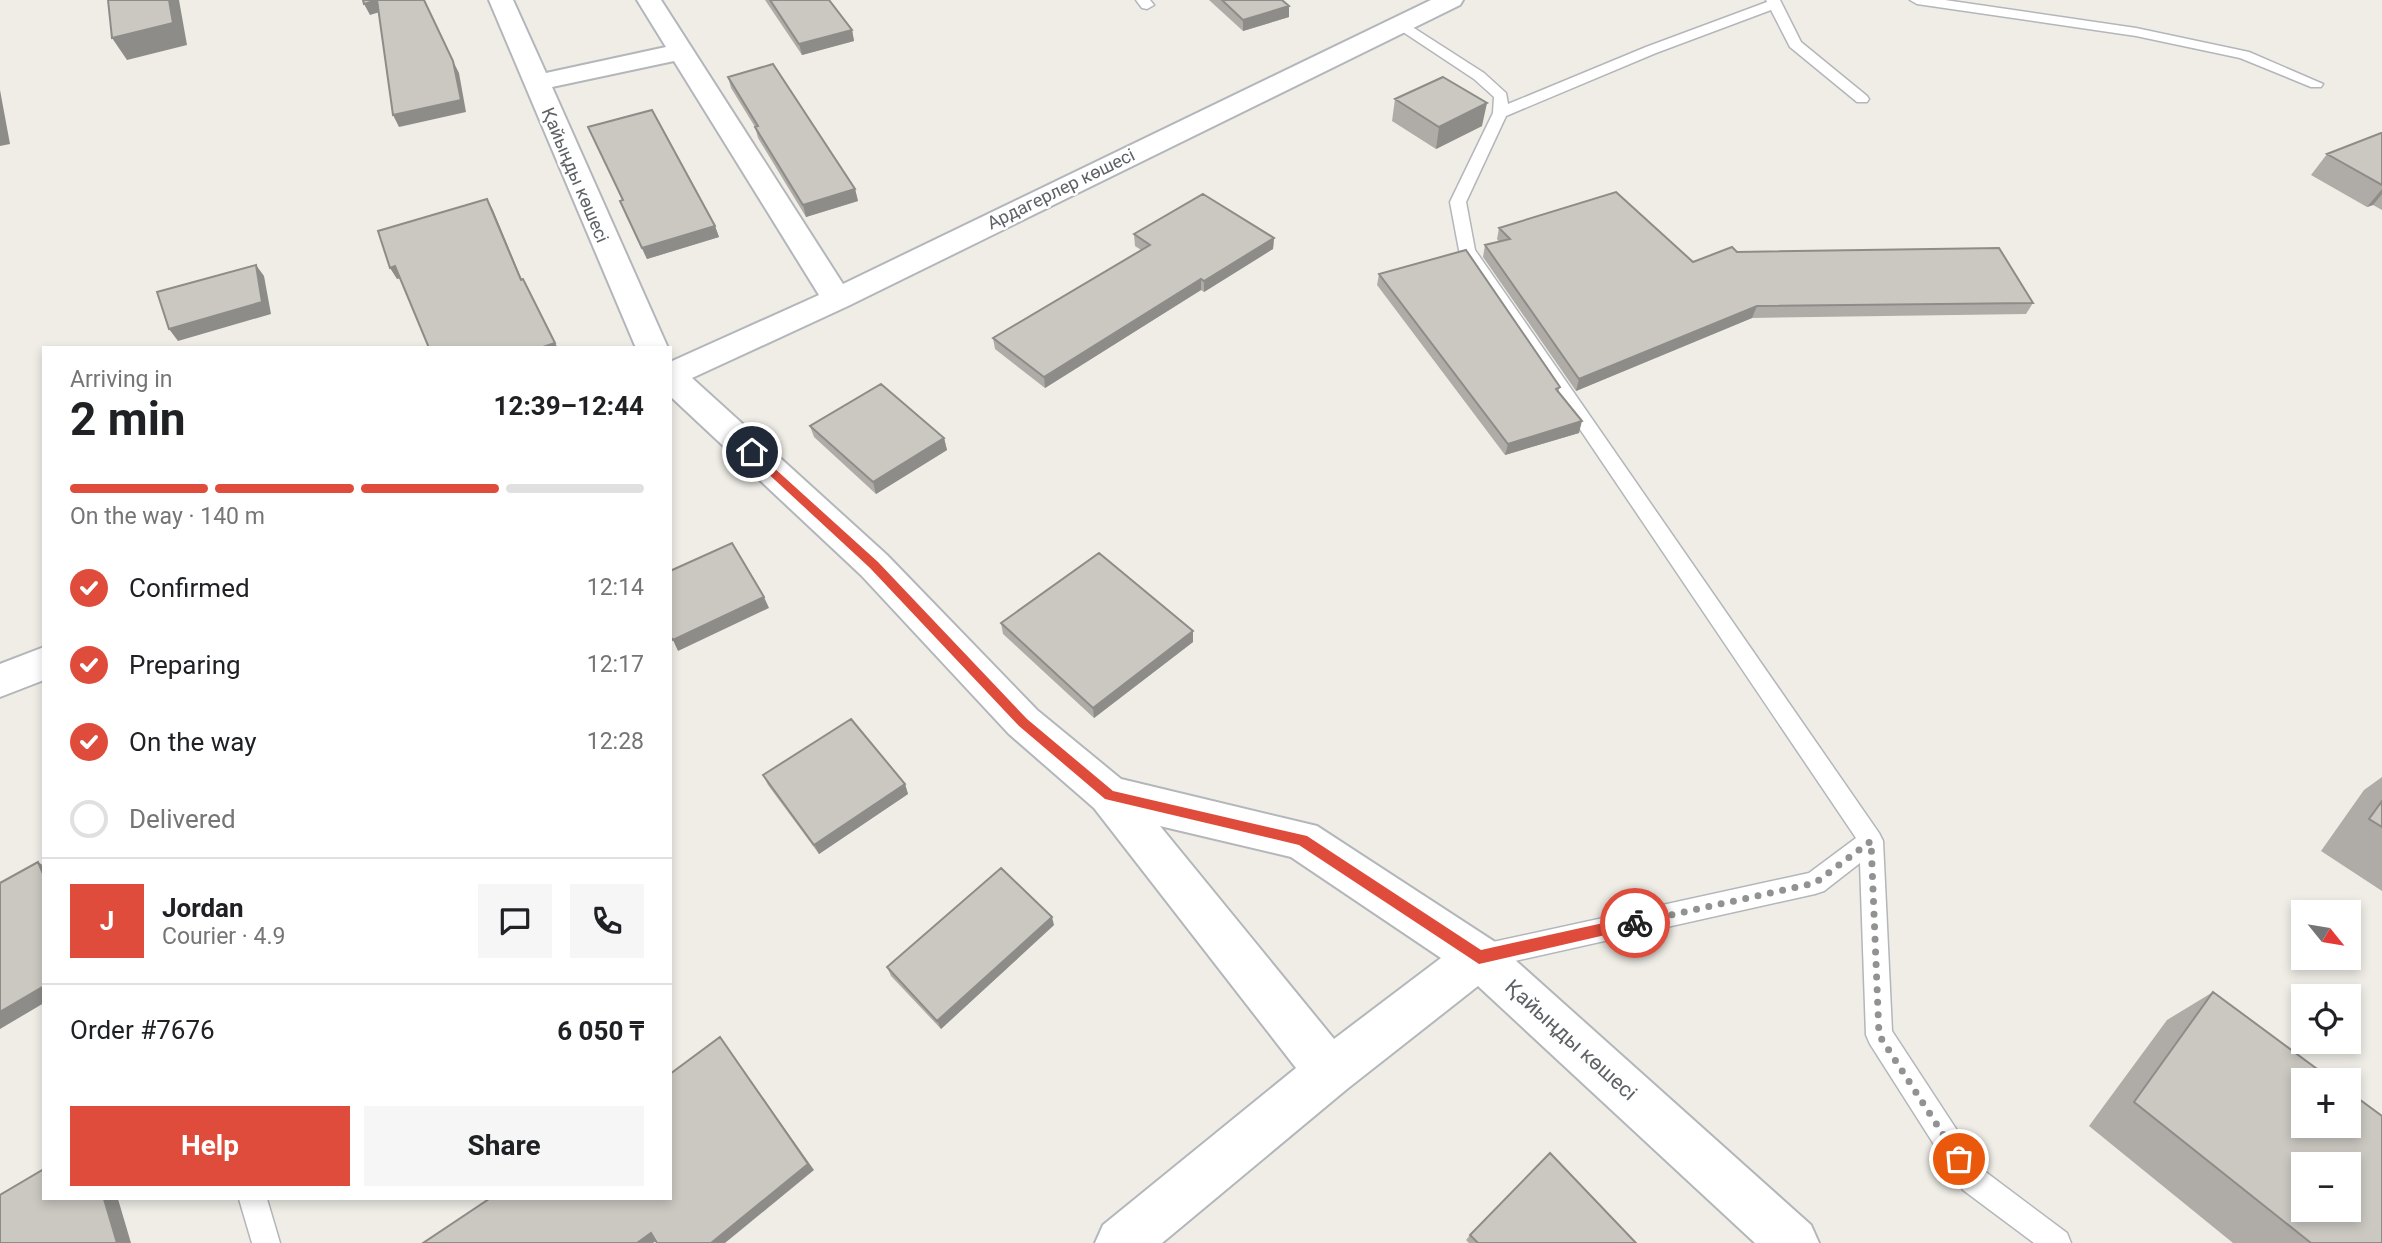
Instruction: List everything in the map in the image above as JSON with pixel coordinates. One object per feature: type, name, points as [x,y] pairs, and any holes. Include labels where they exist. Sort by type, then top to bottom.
[{"type":"street","name":"Қайыңды көшесі","points":[[500,0],[651,346]]},
{"type":"street","points":[[649,0],[837,299]]},
{"type":"street","name":"Ардагерлер көшесі","points":[[672,375],[837,299],[1390,16],[1451,0]]},
{"type":"street","points":[[536,83],[681,52]]},
{"type":"street","name":"Қайыңды көшесі","points":[[672,378],[874,565],[1023,722],[1109,795],[1302,840],[1479,957],[1793,1243]]},
{"type":"street","points":[[0,681],[42,664]]},
{"type":"street","points":[[1109,795],[1330,1072]]},
{"type":"street","points":[[1121,1243],[1330,1072],[1479,957]]},
{"type":"lane","points":[[1917,0],[2136,32],[2245,55],[2316,83]]},
{"type":"lane","points":[[1500,113],[1774,2],[1794,44],[1862,99]]},
{"type":"lane","points":[[1390,16],[1479,76],[1501,96],[1500,113],[1458,202],[1467,250],[1871,841],[1879,1035],[1973,1180],[2057,1243]]},
{"type":"lane","points":[[1479,957],[1815,883],[1871,841]]},
{"type":"lane","points":[[253,1200],[266,1243]]},
{"type":"building","points":[[108,0],[169,0],[173,23],[112,38]]},
{"type":"building","points":[[377,0],[424,0],[453,61],[461,100],[393,115]]},
{"type":"building","points":[[770,0],[829,0],[852,30],[799,44]]},
{"type":"building","points":[[1222,0],[1282,0],[1289,6],[1243,20]]},
{"type":"building","points":[[773,64],[855,189],[803,205],[728,77]]},
{"type":"building","points":[[1443,77],[1487,103],[1439,127],[1395,99]]},
{"type":"building","points":[[652,110],[715,226],[642,248],[620,201],[623,200],[588,127]]},
{"type":"building","points":[[2382,133],[2382,185],[2327,154]]},
{"type":"building","points":[[1616,192],[1693,262],[1732,247],[1737,252],[1999,248],[2033,303],[1757,306],[1579,379],[1485,245],[1510,239],[1499,228]]},
{"type":"building","points":[[1203,194],[1274,238],[1204,281],[1201,279],[1044,377],[993,338],[1150,245],[1134,234]]},
{"type":"building","points":[[487,199],[521,280],[523,279],[555,343],[546,346],[428,346],[395,266],[390,268],[378,231]]},
{"type":"building","points":[[1466,250],[1560,387],[1556,389],[1582,421],[1508,444],[1379,274]]},
{"type":"building","points":[[256,265],[262,302],[169,329],[157,292]]},
{"type":"building","points":[[881,384],[944,438],[873,482],[810,426]]},
{"type":"building","points":[[732,543],[764,597],[673,640],[672,570]]},
{"type":"building","points":[[1099,553],[1193,631],[1093,708],[1001,623]]},
{"type":"building","points":[[851,719],[905,784],[814,845],[763,775]]},
{"type":"building","points":[[2382,801],[2382,827],[2369,819]]},
{"type":"building","points":[[38,862],[42,871],[42,987],[0,1012],[0,883]]},
{"type":"building","points":[[1001,868],[1052,917],[937,1021],[887,967]]},
{"type":"building","points":[[2213,992],[2291,1050],[2291,1054],[2297,1054],[2316,1068],[2291,1068],[2291,1138],[2361,1138],[2361,1101],[2382,1116],[2382,1243],[2311,1243],[2134,1102]]},
{"type":"building","points":[[720,1037],[808,1164],[711,1243],[657,1243],[651,1233],[637,1243],[423,1243],[488,1200],[672,1200],[672,1073]]},
{"type":"building","points":[[1550,1153],[1636,1243],[1478,1243],[1470,1235]]},
{"type":"building","points":[[42,1170],[42,1200],[104,1200],[117,1243],[0,1243],[0,1195]]},
{"type":"way so far","points":[[1635,923],[1815,883],[1871,841],[1879,1035],[1959,1159]]},
{"type":"route","points":[[752,452],[874,565],[1023,722],[1109,795],[1302,840],[1479,957],[1635,923]]}]
